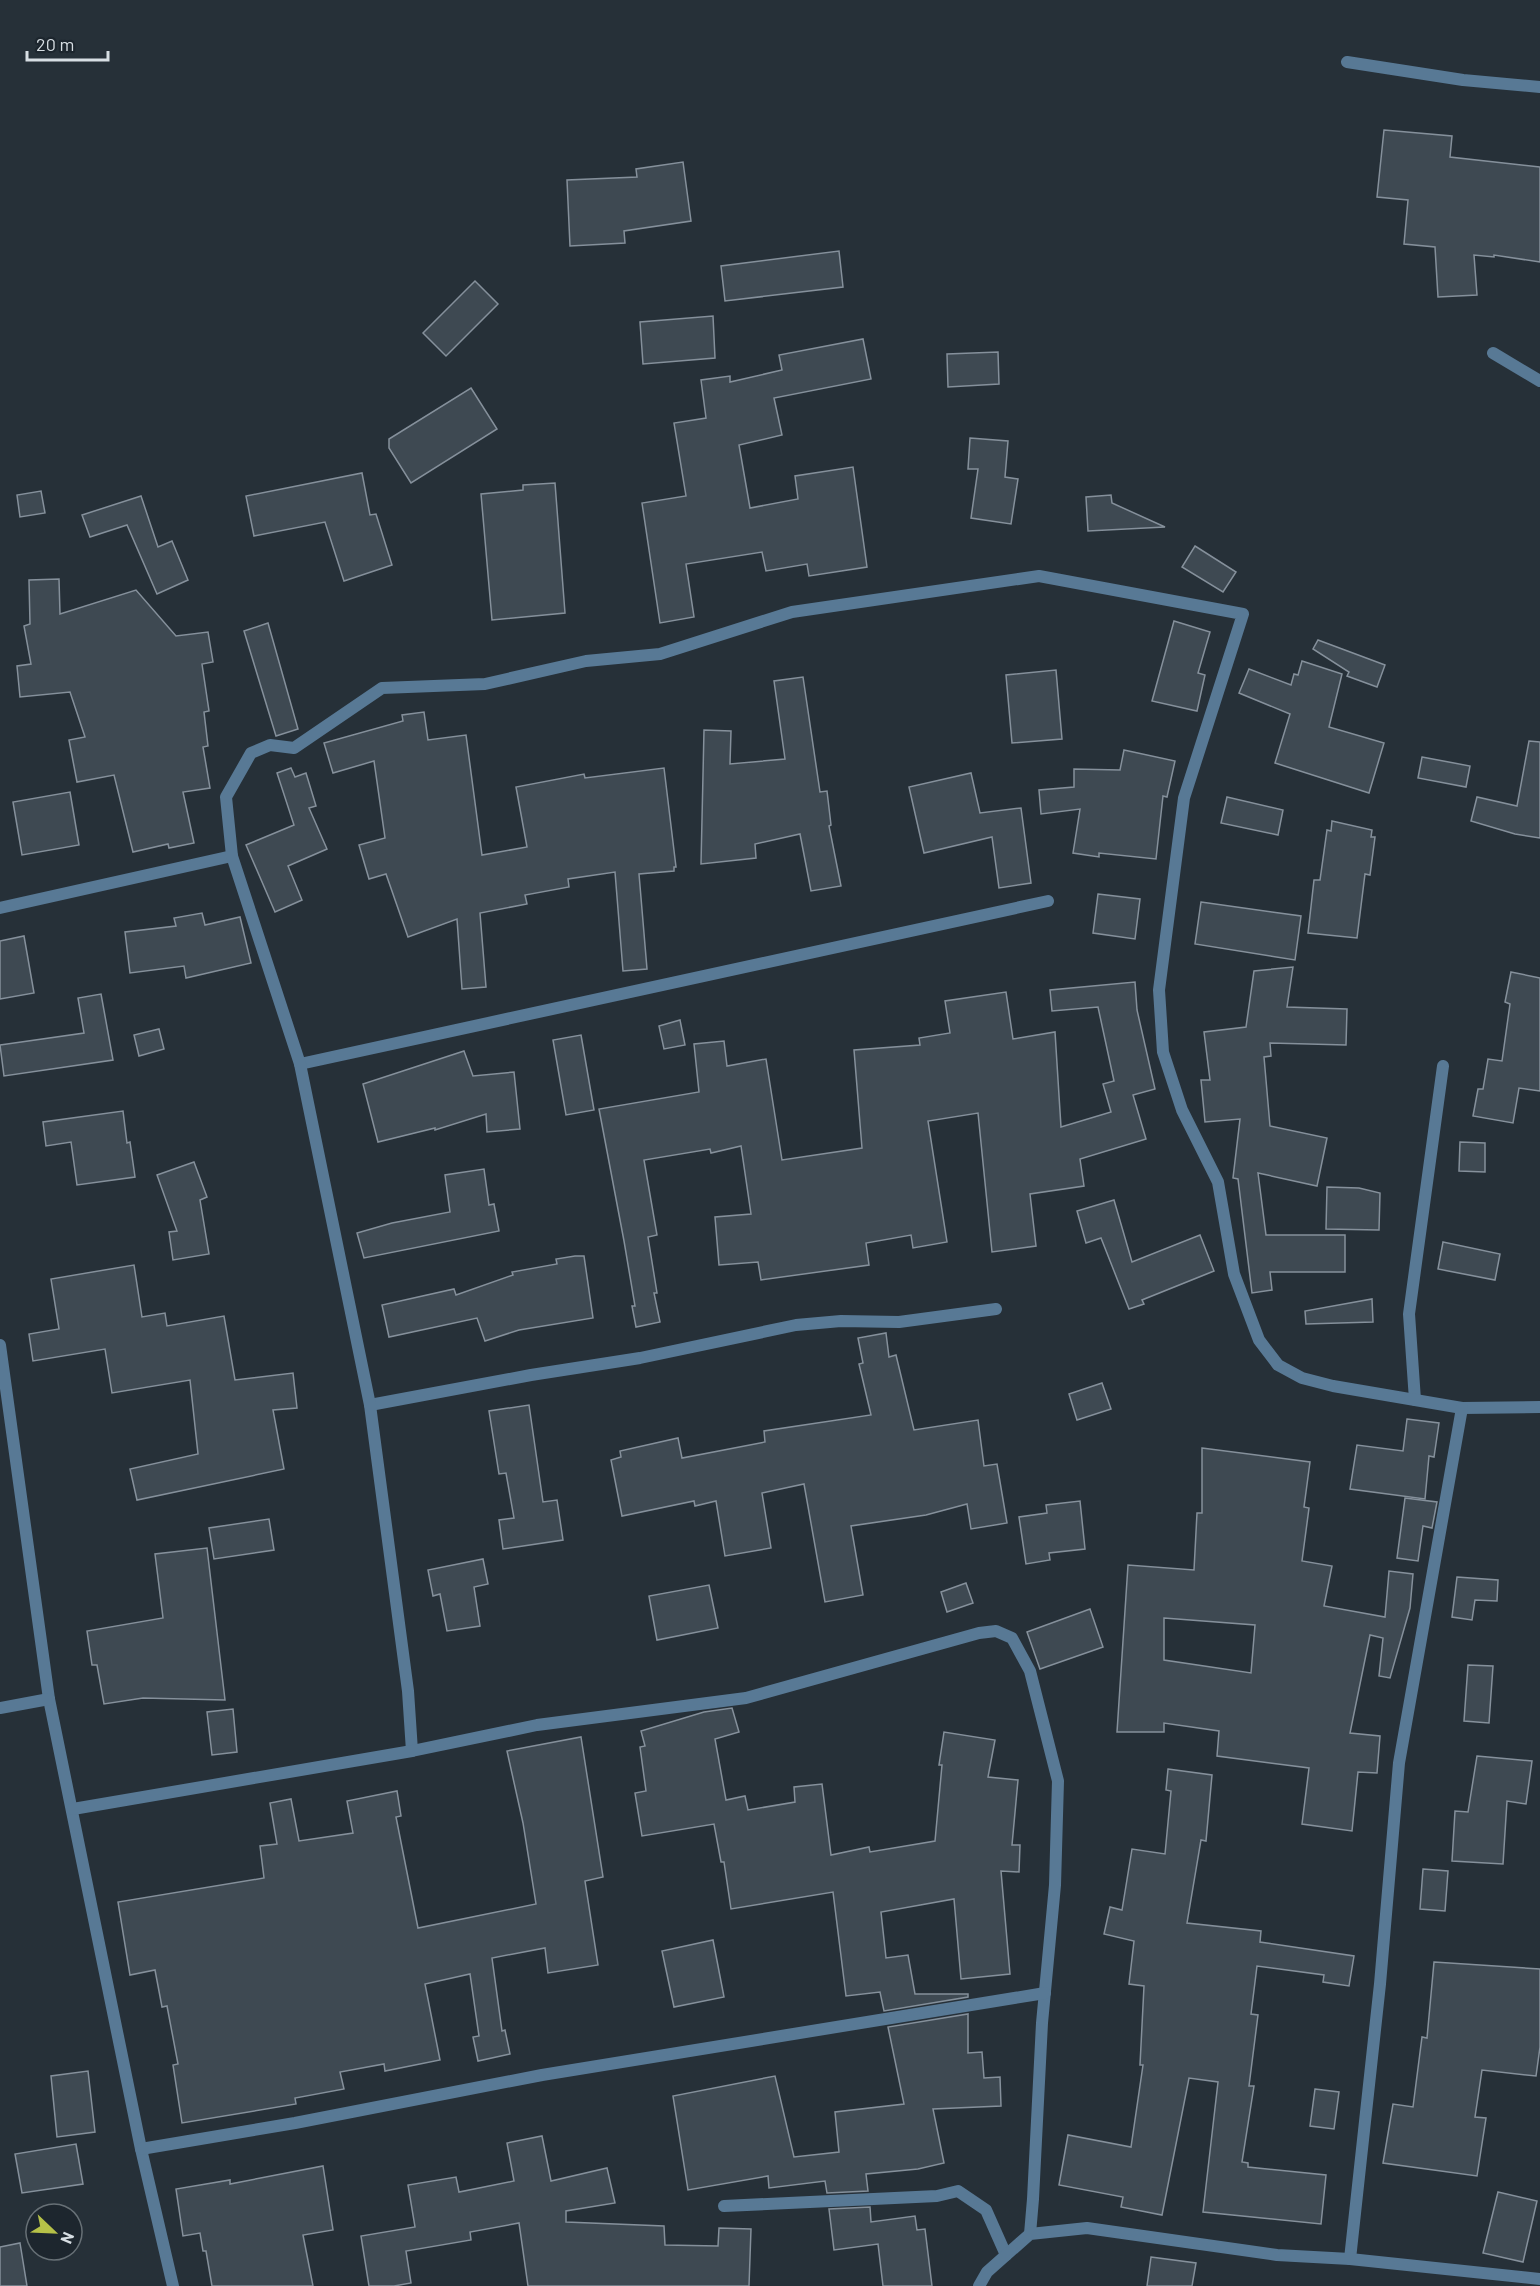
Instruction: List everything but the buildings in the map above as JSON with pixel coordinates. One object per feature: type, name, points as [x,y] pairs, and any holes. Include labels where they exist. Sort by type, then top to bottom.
[{"type":"street","points":[[1347,62],[1463,80],[1540,87]]},
{"type":"street","points":[[1493,353],[1540,381]]},
{"type":"street","points":[[412,1752],[408,1691],[370,1405],[300,1064],[232,856],[226,797],[251,753],[270,745],[294,748],[382,688],[485,684],[586,661],[660,654],[792,612],[1040,576],[1243,614],[1184,798],[1159,990],[1163,1052],[1182,1110],[1218,1182],[1234,1274],[1259,1340],[1278,1365],[1302,1378],[1334,1386],[1462,1408],[1540,1407]]},
{"type":"street","points":[[0,908],[232,856]]},
{"type":"street","points":[[300,1064],[1048,901]]},
{"type":"street","points":[[1415,1400],[1408,1314],[1443,1066]]},
{"type":"street","points":[[370,1405],[531,1375],[640,1358],[796,1325],[841,1321],[899,1322],[996,1309]]},
{"type":"street","points":[[1,1351],[49,1699],[141,2149],[172,2286]]},
{"type":"street","points":[[1350,2259],[1380,1984],[1399,1763],[1462,1408]]},
{"type":"street","points":[[73,1809],[412,1752],[537,1725],[747,1698],[980,1633],[996,1631],[1012,1638],[1030,1671],[1058,1781],[1055,1886],[1045,1993],[1030,2234]]},
{"type":"street","points":[[0,1708],[49,1699]]},
{"type":"street","points":[[141,2149],[295,2123],[542,2075],[1045,1993]]},
{"type":"street","points":[[724,2206],[938,2196],[958,2191],[986,2210],[1006,2255]]},
{"type":"street","points":[[979,2286],[987,2272],[1030,2234],[1087,2228],[1277,2255],[1350,2259],[1540,2279]]}]
